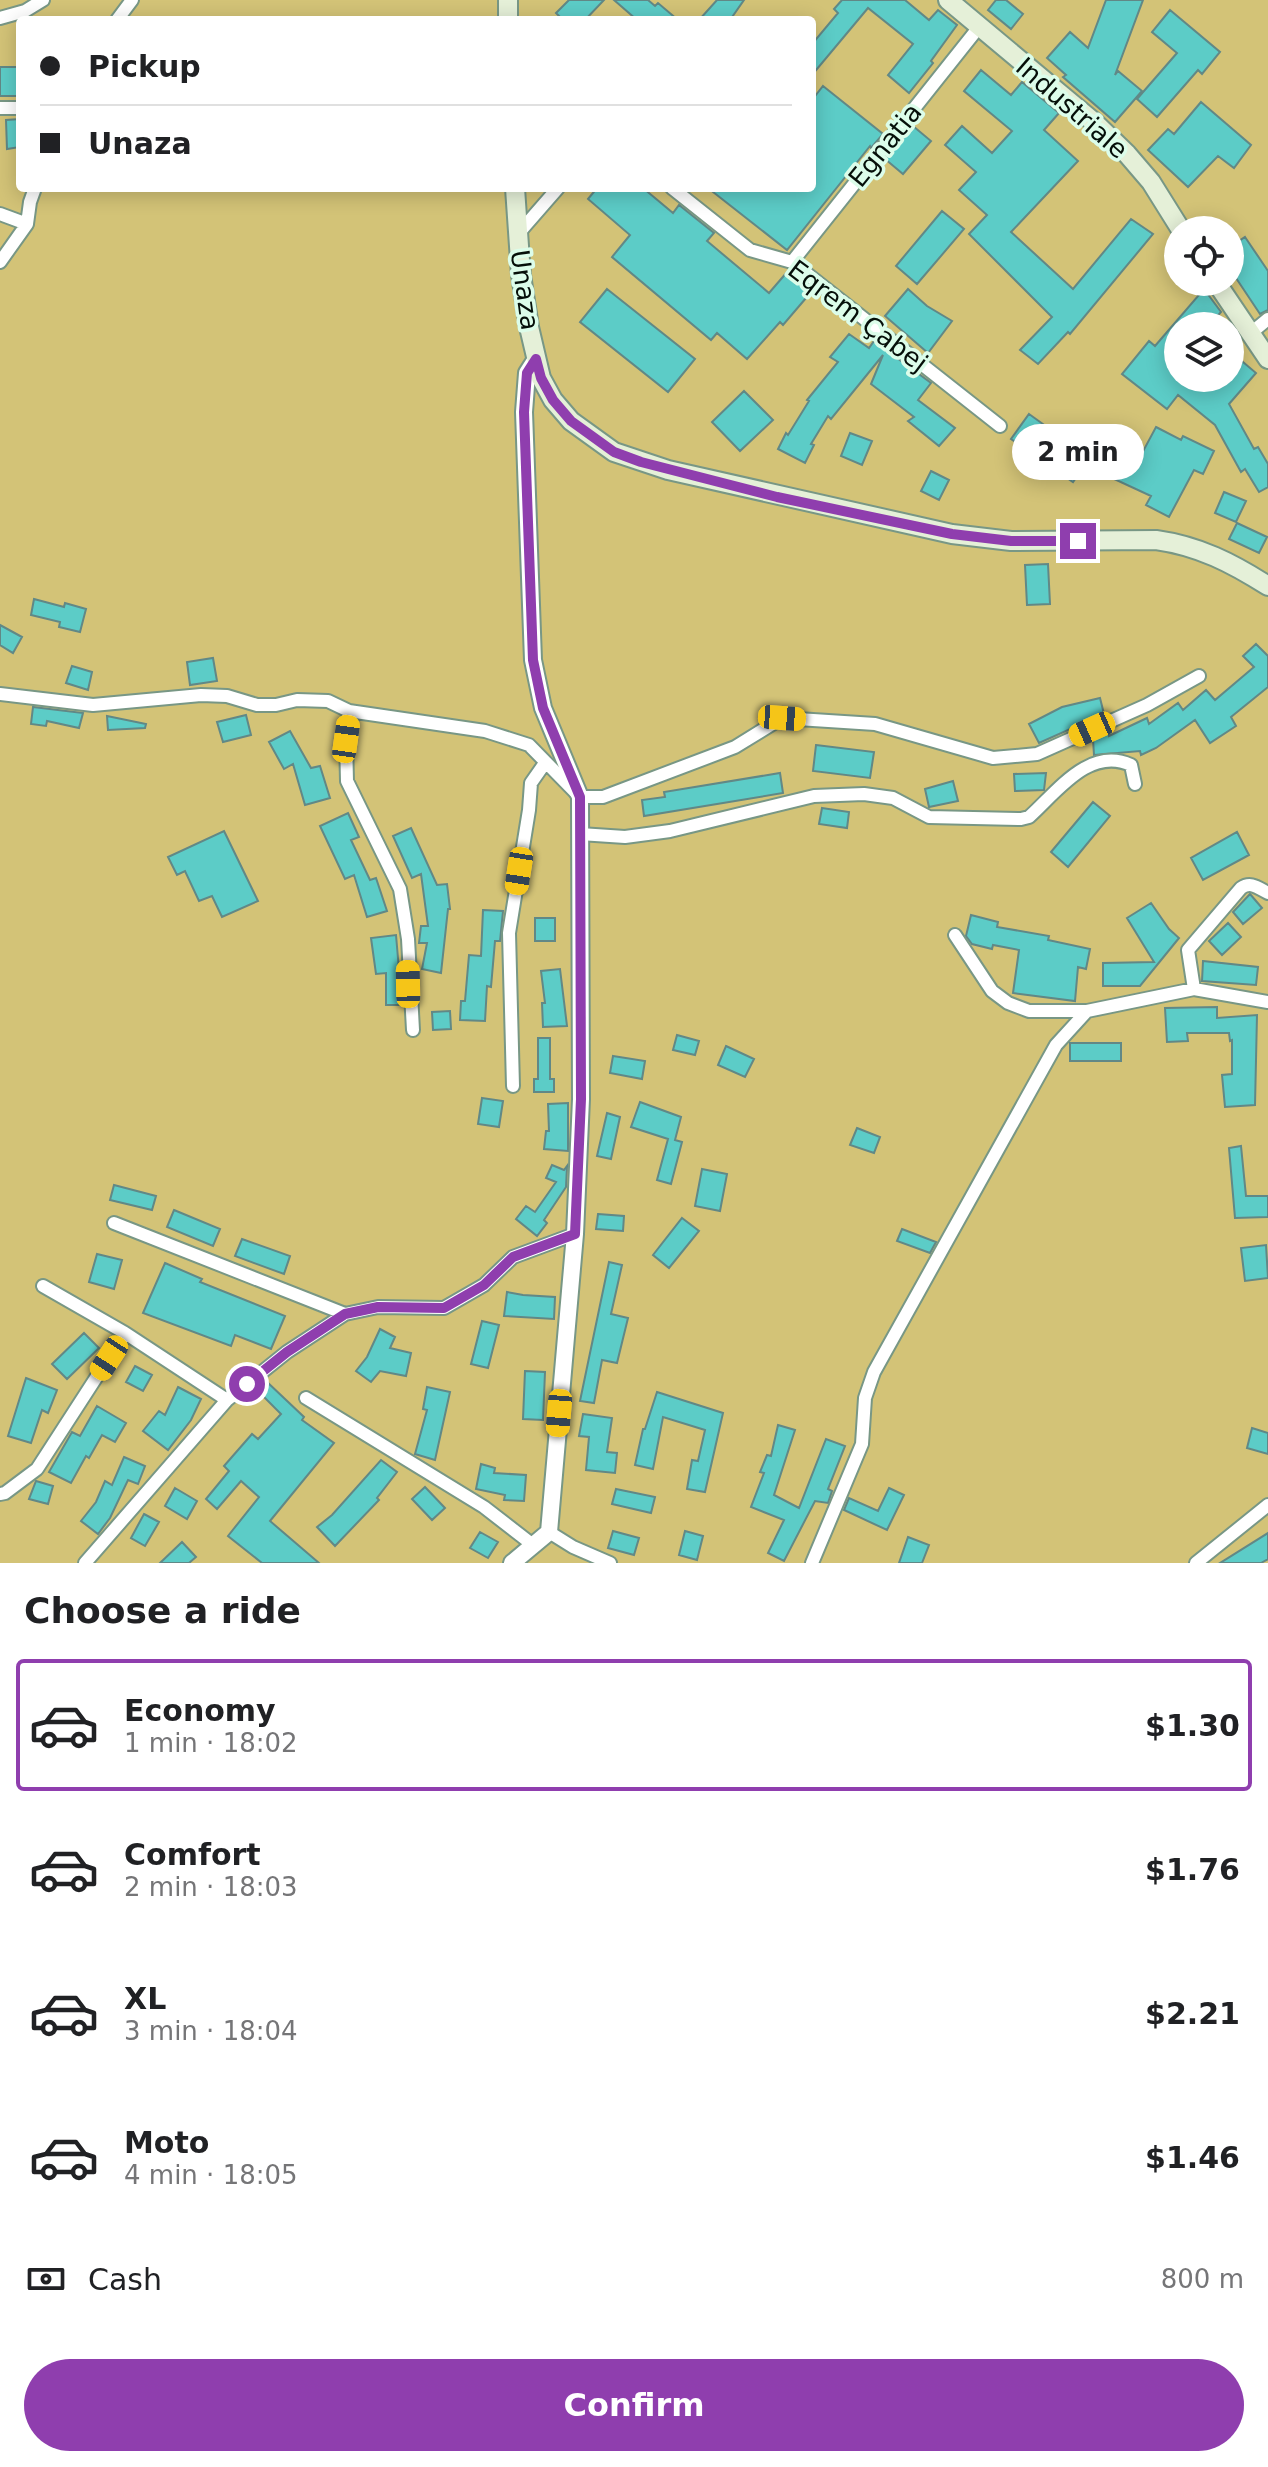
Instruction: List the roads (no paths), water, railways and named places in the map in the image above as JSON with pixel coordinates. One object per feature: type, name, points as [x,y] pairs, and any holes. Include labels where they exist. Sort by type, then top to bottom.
[{"type":"main road","name":"Industriale","points":[[948,0],[1095,123],[1151,182],[1172,216]]},
{"type":"main road","name":"Unaza","points":[[515,192],[517,235],[536,359],[547,389],[571,421],[614,452],[641,462],[777,497],[952,534],[1011,541],[1156,540],[1178,543],[1202,550],[1268,586]]},
{"type":"main road","points":[[1226,296],[1268,359]]},
{"type":"street","points":[[0,18],[25,11],[43,0]]},
{"type":"street","name":"Egnatia","points":[[792,262],[979,27]]},
{"type":"street","points":[[0,262],[27,224],[34,192]]},
{"type":"street","points":[[517,235],[555,192]]},
{"type":"street","name":"Eqrem Çabej","points":[[677,192],[750,250],[792,262],[1000,426]]},
{"type":"street","points":[[0,214],[27,224]]},
{"type":"street","points":[[1251,333],[1268,319]]},
{"type":"street","points":[[512,1563],[549,1532],[575,1234],[581,1099],[580,797],[543,708],[533,660],[524,412],[527,373],[536,359]]},
{"type":"street","points":[[0,694],[93,705],[201,695],[227,696],[257,705],[307,699],[328,701],[349,711],[485,731],[529,745],[580,797],[603,797],[735,747],[782,718],[875,724],[993,758],[1037,754],[1147,705],[1199,676]]},
{"type":"street","points":[[349,711],[347,781],[400,889],[408,939],[408,984],[413,1030]]},
{"type":"street","points":[[580,834],[625,837],[670,831],[814,796],[864,794],[893,798],[929,817],[1021,819],[1029,817],[1083,767],[1107,760],[1131,765],[1135,784]]},
{"type":"street","points":[[513,1086],[509,933],[531,783],[545,763]]},
{"type":"street","points":[[1194,989],[1188,950],[1246,884],[1268,893]]},
{"type":"street","points":[[955,935],[992,991],[1008,1003],[1029,1011],[1087,1011],[1194,989],[1268,1002]]},
{"type":"street","points":[[812,1563],[862,1444],[865,1398],[887,1345],[1056,1045],[1087,1011]]},
{"type":"street","points":[[114,1223],[345,1314]]},
{"type":"street","points":[[85,1563],[227,1400],[287,1352],[345,1314],[378,1307],[444,1308],[484,1285],[513,1257],[575,1234]]},
{"type":"street","points":[[43,1286],[125,1333],[227,1400]]},
{"type":"street","points":[[0,1494],[37,1469],[125,1333]]},
{"type":"street","points":[[306,1398],[484,1507],[533,1545]]},
{"type":"street","points":[[1196,1563],[1268,1505]]},
{"type":"street","points":[[549,1532],[609,1563]]}]
